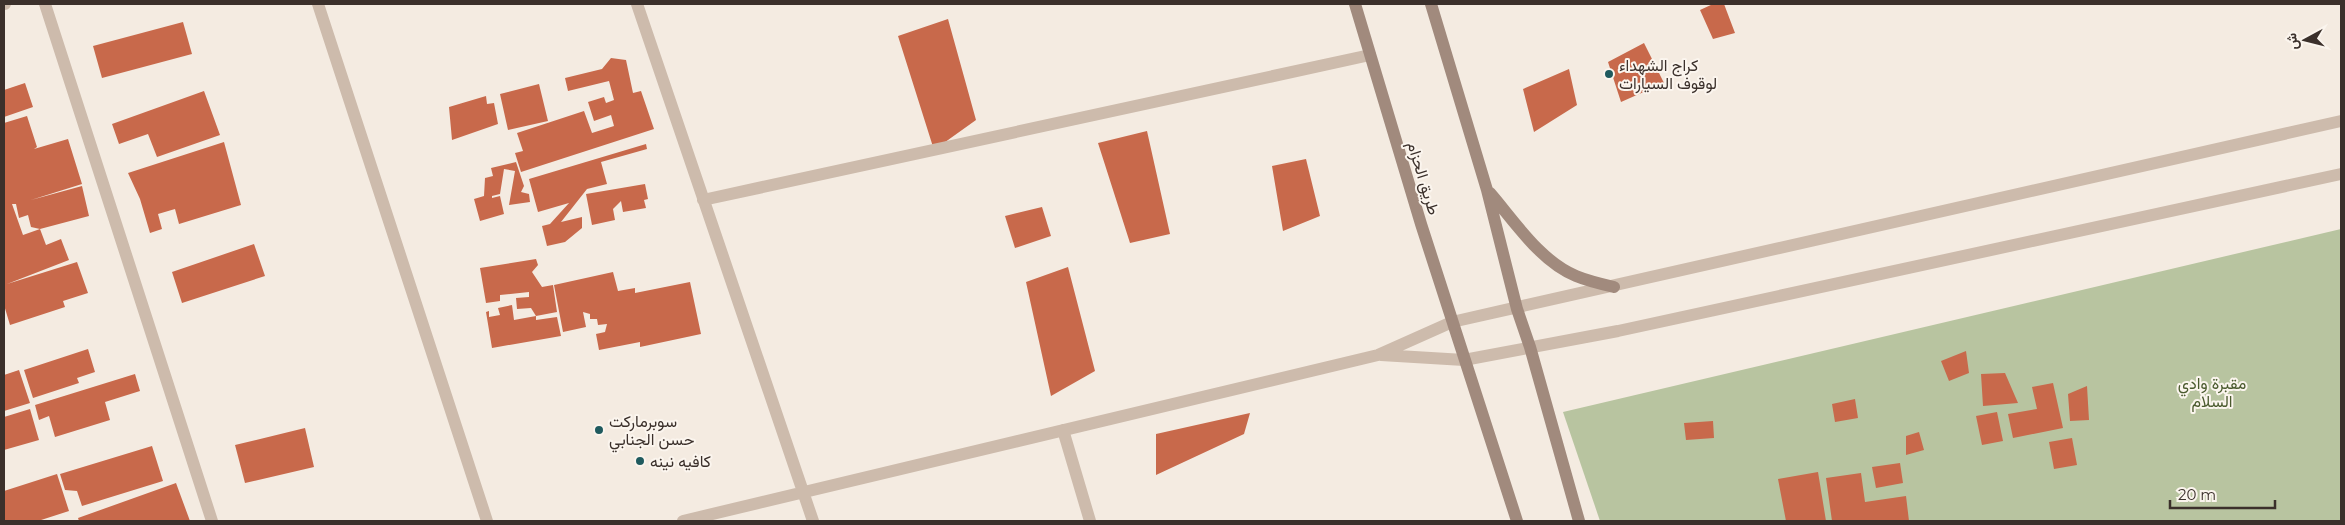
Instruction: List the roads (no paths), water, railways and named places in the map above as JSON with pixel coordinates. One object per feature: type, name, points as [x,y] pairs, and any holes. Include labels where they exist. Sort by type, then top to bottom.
[{"type":"main road","name":"طريق الحزام","points":[[1355,4],[1452,322],[1517,521]]},
{"type":"main road","points":[[1431,4],[1487,190],[1517,309],[1530,348],[1579,521]]},
{"type":"main road","points":[[1487,190],[1540,251],[1557,266],[1576,276],[1614,287]]},
{"type":"street","points":[[45,4],[212,521]]},
{"type":"street","points":[[318,4],[487,521]]},
{"type":"street","points":[[637,4],[812,521]]},
{"type":"street","points":[[704,200],[1370,55]]},
{"type":"street","points":[[683,521],[1378,355],[1452,322],[1517,309],[2341,121]]},
{"type":"street","points":[[1378,355],[1464,360],[1530,348],[1628,329],[2341,174]]},
{"type":"street","points":[[1063,430],[1090,521]]},
{"type":"place","name":"كراج الشهداء لوقوف السيارات","points":[[1609,74]]},
{"type":"place","name":"سوبرماركت حسن الجنابي","points":[[599,430]]},
{"type":"place","name":"كافيه نينه","points":[[640,461]]},
{"type":"park label","name":"مقبرة وادي السلام","points":[[2212,392]]}]
